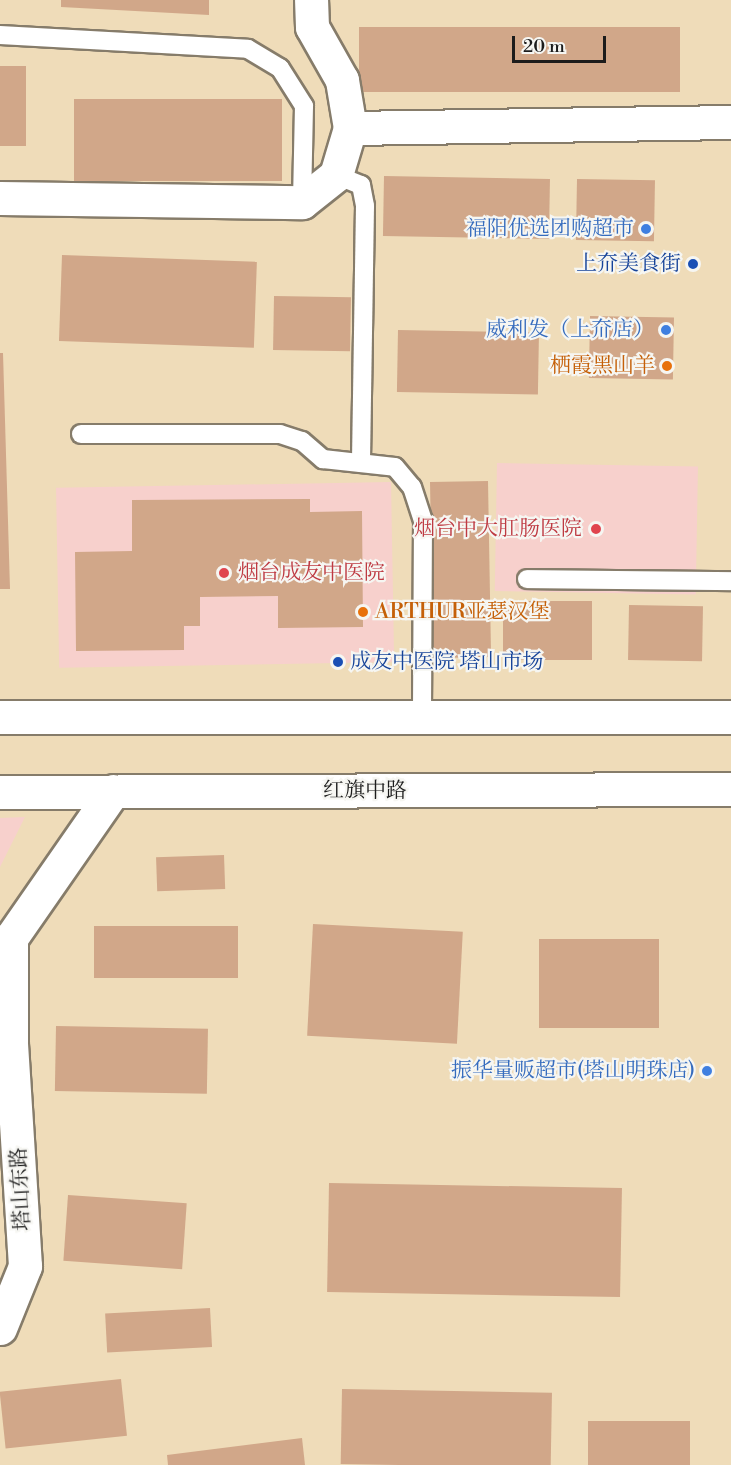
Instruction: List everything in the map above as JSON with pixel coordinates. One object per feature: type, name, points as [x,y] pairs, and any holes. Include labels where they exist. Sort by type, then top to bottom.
[{"type":"street","points":[[0,198],[302,202],[336,175],[350,128],[342,80],[312,27],[310,0]]},
{"type":"street","points":[[350,128],[731,122]]},
{"type":"street","points":[[0,717],[731,717]]},
{"type":"street","name":"红旗中路","points":[[0,792],[731,789]]},
{"type":"street","points":[[5,941],[113,791]]},
{"type":"street","name":"塔山东路","points":[[0,1328],[26,1266],[5,941]]},
{"type":"lane","points":[[0,35],[248,50],[280,68],[304,105],[302,202]]},
{"type":"lane","points":[[336,175],[361,185],[365,206],[361,463]]},
{"type":"lane","points":[[81,434],[280,434],[302,441],[323,459],[395,467],[412,487],[423,520],[422,717]]},
{"type":"lane","points":[[527,579],[731,581]]},
{"type":"shaded area","name":"烟台中大肛肠医院","points":[[497,463],[698,467],[696,594],[495,591]]},
{"type":"shaded area","name":"烟台成友中医院","points":[[391,482],[394,662],[59,668],[56,488]]},
{"type":"shaded area","points":[[25,817],[0,867],[0,818]]},
{"type":"building","points":[[61,0],[209,0],[209,15],[61,7]]},
{"type":"building","points":[[359,27],[680,27],[680,92],[359,92]]},
{"type":"building","points":[[0,66],[26,66],[26,146],[0,146]]},
{"type":"building","points":[[74,99],[282,99],[282,181],[74,181]]},
{"type":"building","points":[[384,176],[550,179],[549,239],[383,236]]},
{"type":"building","points":[[577,179],[655,180],[654,241],[576,240]]},
{"type":"building","points":[[62,255],[257,262],[254,348],[59,341]]},
{"type":"building","points":[[274,296],[351,297],[350,351],[273,350]]},
{"type":"building","points":[[590,316],[674,317],[673,379],[589,378]]},
{"type":"building","points":[[398,330],[539,332],[538,394],[397,392]]},
{"type":"building","points":[[0,353],[3,353],[10,589],[0,589]]},
{"type":"building","points":[[488,481],[491,657],[433,658],[430,482]]},
{"type":"building","points":[[310,499],[310,512],[362,511],[363,627],[278,628],[278,596],[200,597],[200,626],[184,626],[184,650],[76,651],[75,552],[132,551],[132,500]]},
{"type":"building","points":[[503,601],[592,601],[592,660],[503,660]]},
{"type":"building","points":[[629,605],[703,606],[702,661],[628,660]]},
{"type":"building","points":[[224,855],[225,889],[157,891],[156,857]]},
{"type":"building","points":[[313,924],[463,932],[457,1044],[307,1036]]},
{"type":"building","points":[[94,926],[238,926],[238,978],[94,978]]},
{"type":"building","points":[[539,939],[659,939],[659,1028],[539,1028]]},
{"type":"building","points":[[56,1026],[208,1029],[207,1094],[55,1091]]},
{"type":"building","points":[[329,1183],[622,1188],[620,1297],[327,1292]]},
{"type":"building","points":[[68,1195],[187,1203],[182,1269],[63,1261]]},
{"type":"building","points":[[210,1308],[212,1347],[107,1352],[105,1313]]},
{"type":"building","points":[[121,1379],[127,1436],[6,1448],[0,1392]]},
{"type":"building","points":[[342,1389],[552,1393],[551,1465],[341,1464]]},
{"type":"building","points":[[588,1421],[690,1421],[690,1465],[588,1465]]},
{"type":"building","points":[[302,1438],[305,1465],[168,1465],[167,1455]]},
{"type":"place","name":"福阳优选团购超市","points":[[646,229]]},
{"type":"place","name":"上夼美食街","points":[[693,264]]},
{"type":"place","name":"威利发（上夼店）","points":[[666,330]]},
{"type":"place","name":"栖霞黑山羊","points":[[667,366]]},
{"type":"place","name":"烟台中大肛肠医院","points":[[596,529]]},
{"type":"place","name":"烟台成友中医院","points":[[224,573]]},
{"type":"place","name":"ARTHUR亚瑟汉堡","points":[[363,612]]},
{"type":"place","name":"成友中医院 塔山市场","points":[[338,662]]},
{"type":"place","name":"振华量贩超市(塔山明珠店)","points":[[707,1071]]}]
